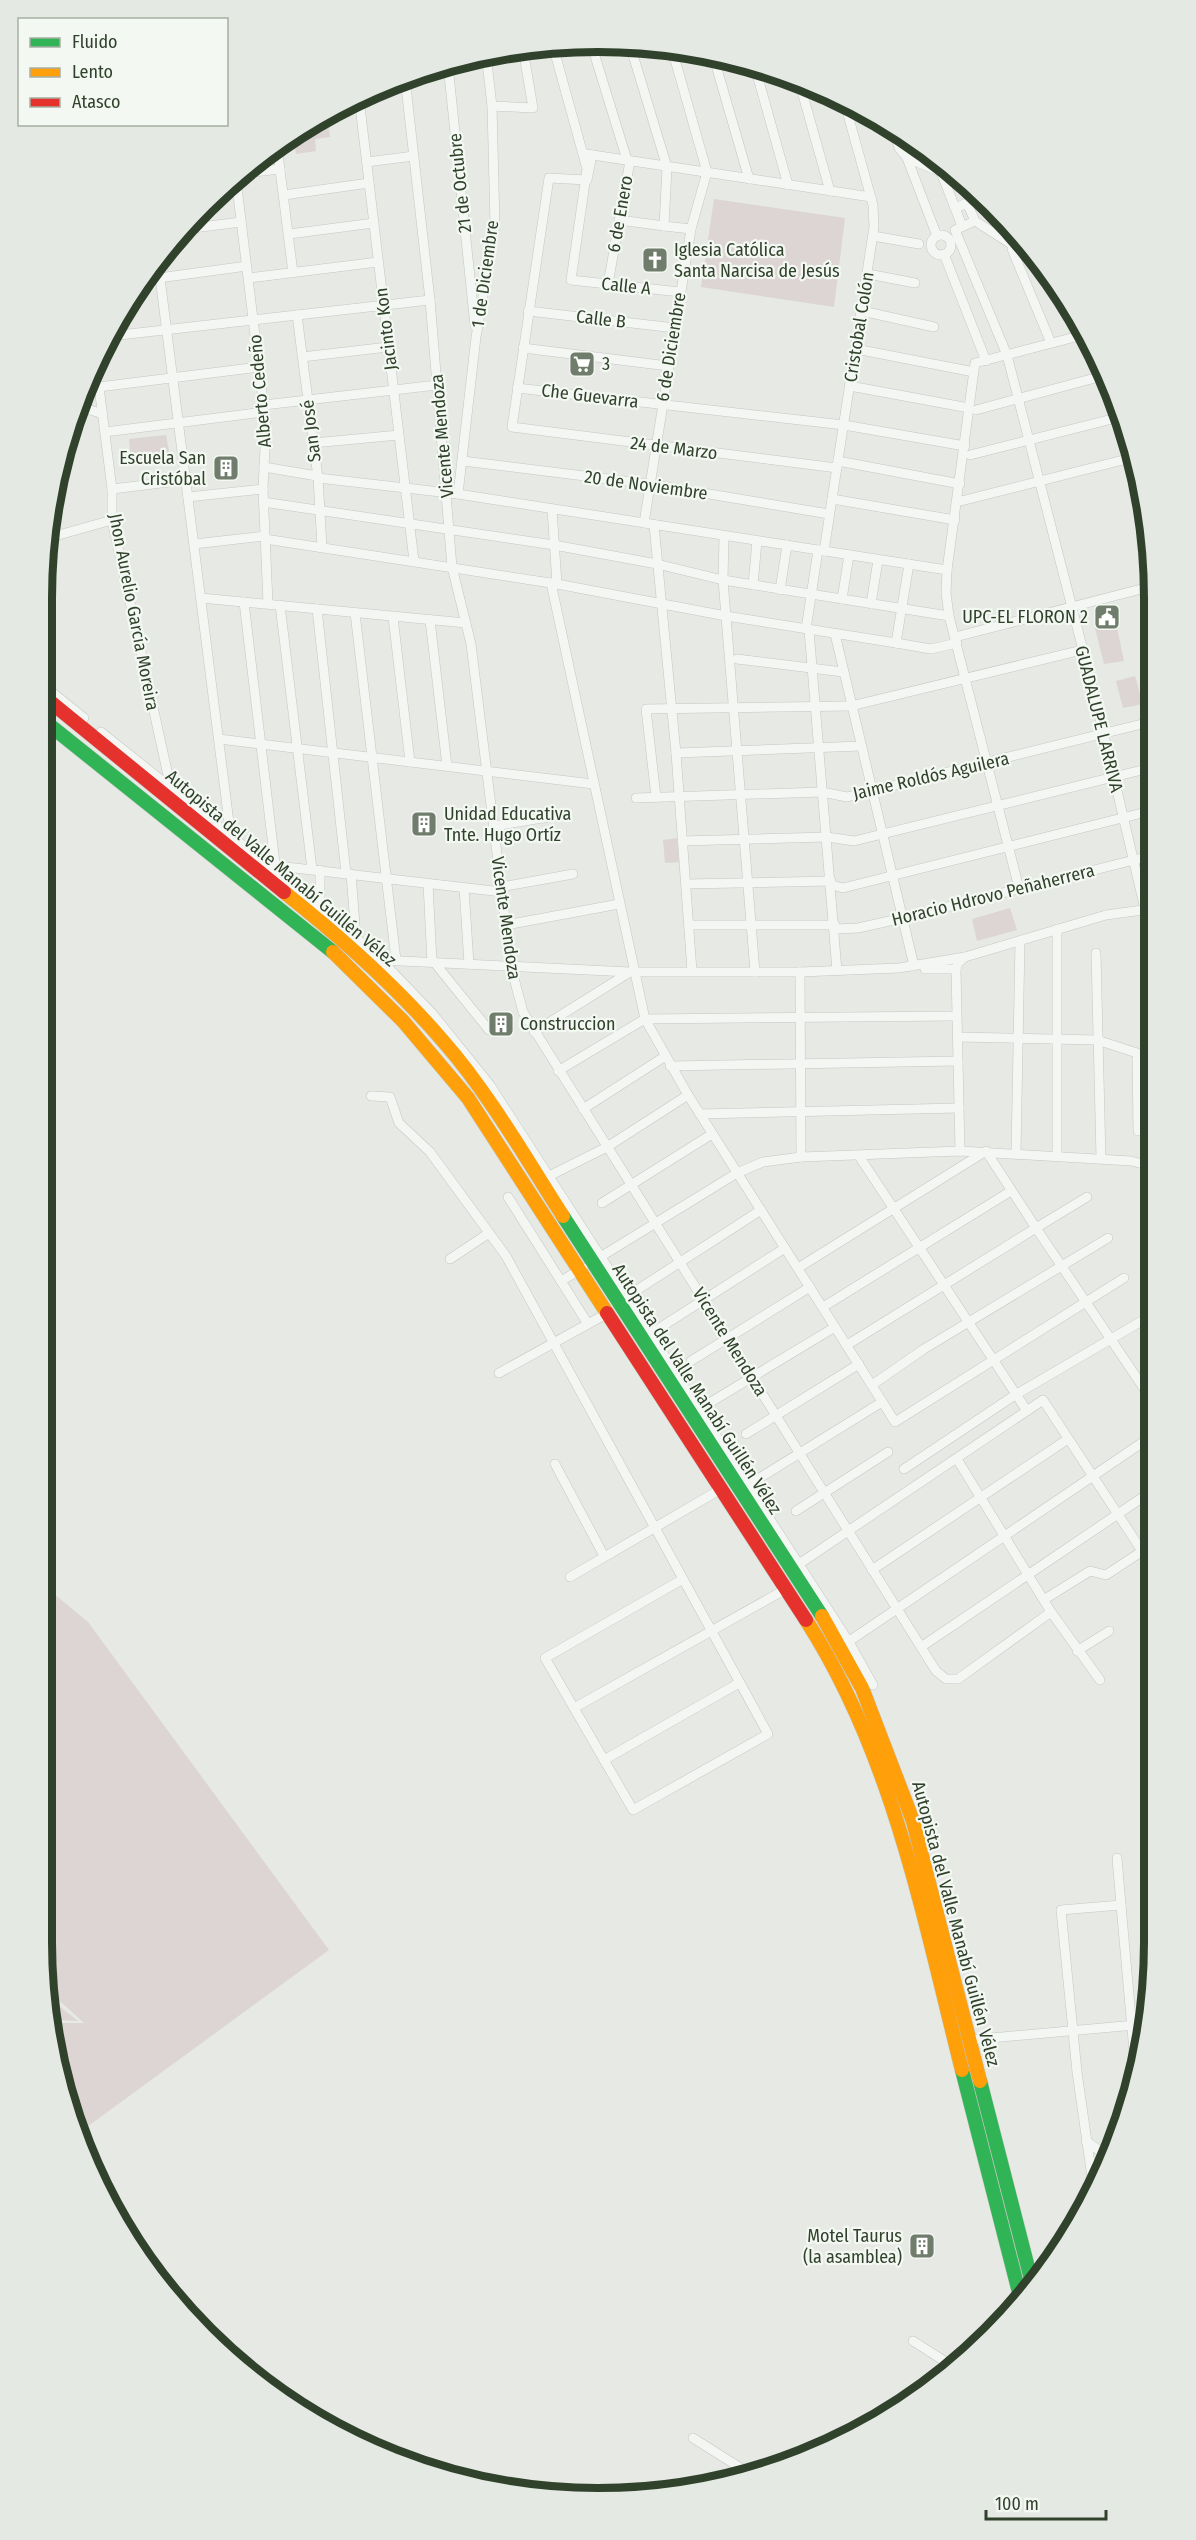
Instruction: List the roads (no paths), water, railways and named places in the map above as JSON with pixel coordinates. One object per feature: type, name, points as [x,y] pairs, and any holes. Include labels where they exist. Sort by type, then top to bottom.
[{"type":"main road","name":"Autopista del Valle Manabí Guillén Vélez","points":[[52,703],[321,914],[367,960],[458,1059],[544,1178],[796,1566],[845,1645],[878,1725],[913,1821],[1030,2275]]},
{"type":"main road","name":"Autopista del Valle Manabí Guillén Vélez","points":[[52,727],[222,861],[341,959],[413,1031],[468,1098],[786,1589],[846,1691],[886,1786],[910,1864],[1018,2289]]},
{"type":"street","name":"6 de Enero","points":[[594,52],[628,161],[608,284]]},
{"type":"street","points":[[633,54],[667,166],[664,226]]},
{"type":"street","points":[[517,388],[549,178],[587,180],[588,155],[556,55]]},
{"type":"street","points":[[492,106],[533,108],[524,57]]},
{"type":"street","points":[[675,58],[707,172]]},
{"type":"street","name":"1 de Diciembre","points":[[458,494],[476,337],[476,315],[495,225],[492,106],[487,64]]},
{"type":"street","points":[[716,66],[749,179]]},
{"type":"street","name":"21 de Octubre","points":[[449,73],[476,315]]},
{"type":"street","points":[[758,76],[788,185]]},
{"type":"street","name":"Vicente Mendoza","points":[[406,87],[430,300],[452,567],[466,623],[511,967],[519,1000],[534,1032],[558,1071],[941,1676],[946,1679],[958,1679],[1051,1612]]},
{"type":"street","points":[[802,92],[830,191]]},
{"type":"street","name":"Jacinto Kon","points":[[361,107],[414,561]]},
{"type":"street","name":"Cristobal Colón","points":[[837,971],[835,927],[807,630],[810,594],[830,514],[873,236],[874,219],[871,197],[848,114]]},
{"type":"street","points":[[897,142],[899,148],[908,158],[938,236]]},
{"type":"street","points":[[588,155],[871,197]]},
{"type":"street","points":[[278,156],[293,273]]},
{"type":"street","points":[[367,162],[414,156]]},
{"type":"street","points":[[908,158],[937,171]]},
{"type":"street","points":[[258,171],[280,169]]},
{"type":"street","name":"6 de Diciembre","points":[[692,971],[672,709],[657,564],[649,524],[650,484],[655,446],[680,292],[691,229],[707,172]]},
{"type":"street","points":[[941,174],[962,226]]},
{"type":"street","name":"Calle A","points":[[587,180],[571,280],[680,292]]},
{"type":"street","points":[[284,195],[369,183]]},
{"type":"street","name":"Alberto Cedeño","points":[[237,189],[267,448],[263,502],[268,603]]},
{"type":"street","points":[[955,208],[967,203],[975,221],[1008,242],[1021,254]]},
{"type":"street","points":[[619,220],[691,229]]},
{"type":"street","points":[[944,254],[954,239],[955,230],[975,221]]},
{"type":"street","points":[[198,227],[242,222]]},
{"type":"street","points":[[289,234],[374,223]]},
{"type":"street","points":[[873,236],[919,244]]},
{"type":"street","points":[[938,236],[954,239]]},
{"type":"street","points":[[938,236],[931,243],[932,249],[935,253],[944,254]]},
{"type":"street","name":"GUADALUPE LARRIVA","points":[[954,239],[1007,356],[1144,894]]},
{"type":"street","points":[[1012,247],[1051,343]]},
{"type":"street","points":[[944,254],[986,361]]},
{"type":"street","points":[[249,278],[378,262]]},
{"type":"street","points":[[156,279],[247,266]]},
{"type":"street","points":[[159,274],[231,842],[222,861]]},
{"type":"street","points":[[868,274],[915,283]]},
{"type":"street","points":[[121,335],[430,300]]},
{"type":"street","name":"Calle B","points":[[528,311],[675,328]]},
{"type":"street","points":[[862,311],[934,327]]},
{"type":"street","name":"San José","points":[[297,315],[317,477],[322,547]]},
{"type":"street","points":[[1019,888],[949,616],[946,593],[947,570],[972,409],[975,363],[1076,337]]},
{"type":"street","points":[[302,357],[388,347]]},
{"type":"street","points":[[523,348],[668,366]]},
{"type":"street","points":[[856,349],[974,372]]},
{"type":"street","points":[[173,379],[259,367]]},
{"type":"street","points":[[850,386],[972,409],[1097,377]]},
{"type":"street","name":"Jhon Aurelio García Moreira","points":[[171,794],[112,520],[112,489],[99,387],[173,379]]},
{"type":"street","points":[[105,432],[179,423],[308,399],[437,385]]},
{"type":"street","name":"Che Guevarra","points":[[517,388],[844,424],[965,446]]},
{"type":"street","name":"24 de Marzo","points":[[517,388],[512,427],[655,446],[837,464],[960,484]]},
{"type":"street","points":[[86,409],[103,414]]},
{"type":"street","points":[[970,455],[1113,419]]},
{"type":"street","points":[[313,444],[399,435]]},
{"type":"street","points":[[957,502],[1126,459]]},
{"type":"street","name":"20 de Noviembre","points":[[463,461],[650,484],[830,514]]},
{"type":"street","points":[[264,468],[317,477],[447,492],[947,570]]},
{"type":"street","points":[[112,489],[186,480]]},
{"type":"street","points":[[188,497],[263,489]]},
{"type":"street","points":[[832,499],[955,520]]},
{"type":"street","points":[[263,502],[554,545],[657,564],[723,580],[949,616]]},
{"type":"street","points":[[552,509],[554,584],[632,971],[645,1019],[664,1057],[895,1422],[1124,1278]]},
{"type":"street","points":[[56,536],[112,520]]},
{"type":"street","points":[[724,536],[723,580],[755,972]]},
{"type":"street","points":[[194,544],[265,538],[452,567],[807,630],[931,649],[956,640],[1143,588]]},
{"type":"street","points":[[753,585],[757,541]]},
{"type":"street","points":[[780,590],[787,546]]},
{"type":"street","points":[[842,599],[849,555]]},
{"type":"street","points":[[872,604],[878,560]]},
{"type":"street","points":[[896,644],[909,564]]},
{"type":"street","points":[[201,598],[466,623]]},
{"type":"street","points":[[244,602],[272,867]]},
{"type":"street","points":[[280,605],[296,747],[321,914]]},
{"type":"street","points":[[317,609],[356,937]]},
{"type":"street","points":[[355,613],[396,960]]},
{"type":"street","points":[[393,616],[410,762]]},
{"type":"street","points":[[430,620],[447,766]]},
{"type":"street","points":[[834,634],[914,966]]},
{"type":"street","points":[[656,797],[646,709],[851,706],[967,680],[1082,650]]},
{"type":"street","points":[[737,659],[843,672]]},
{"type":"street","points":[[52,692],[84,718]]},
{"type":"street","name":"Jaime Roldós Aguilera","points":[[636,798],[822,792],[847,797],[1144,724]]},
{"type":"street","points":[[101,732],[171,794]]},
{"type":"street","points":[[219,739],[594,784]]},
{"type":"street","points":[[676,753],[861,746]]},
{"type":"street","points":[[682,841],[826,837],[854,841],[1144,770]]},
{"type":"street","points":[[686,884],[831,883],[843,888],[1144,813]]},
{"type":"street","points":[[494,826],[561,815]]},
{"type":"street","points":[[207,849],[231,842],[272,867],[321,914],[356,937],[381,960],[432,1013],[474,1064],[544,1178],[607,1147],[688,1095]]},
{"type":"street","name":"Horacio Hdrovo Peñaherrera","points":[[689,926],[751,924],[858,928],[1144,858]]},
{"type":"street","points":[[272,867],[348,873],[464,888],[502,889],[573,874]]},
{"type":"street","points":[[428,884],[433,962],[489,1030]]},
{"type":"street","points":[[464,888],[469,964]]},
{"type":"street","points":[[506,925],[620,904]]},
{"type":"street","points":[[899,968],[965,957],[1106,915],[1144,908]]},
{"type":"street","points":[[1057,1155],[1058,929]]},
{"type":"street","points":[[1016,1153],[1020,940]]},
{"type":"street","points":[[1096,953],[1101,1158]]},
{"type":"street","points":[[960,1151],[956,969],[958,963],[965,957]]},
{"type":"street","points":[[367,960],[632,971],[800,972],[899,968],[956,969]]},
{"type":"street","points":[[534,1032],[632,971]]},
{"type":"street","points":[[800,972],[801,1157]]},
{"type":"street","points":[[558,1071],[645,1019],[956,1016]]},
{"type":"street","points":[[957,1037],[1097,1040],[1137,1053],[1138,1131]]},
{"type":"street","points":[[583,1108],[664,1057]]},
{"type":"street","points":[[670,1066],[958,1061]]},
{"type":"street","points":[[371,1096],[390,1097],[395,1114],[405,1131],[430,1152],[511,1264],[768,1734],[633,1810],[545,1658],[683,1580]]},
{"type":"street","points":[[700,1114],[959,1108]]},
{"type":"street","points":[[602,1203],[712,1134]]},
{"type":"street","points":[[561,1281],[737,1173],[763,1162],[801,1157],[960,1151],[1101,1158],[1144,1165]]},
{"type":"street","points":[[986,1152],[1144,1389]]},
{"type":"street","points":[[798,1268],[986,1152]]},
{"type":"street","points":[[859,1156],[944,1284],[991,1360],[1027,1411]]},
{"type":"street","points":[[823,1307],[1011,1191]]},
{"type":"street","points":[[508,1197],[588,1324]]},
{"type":"street","points":[[847,1345],[1086,1197]]},
{"type":"street","points":[[623,1299],[761,1210]]},
{"type":"street","points":[[530,1232],[548,1221]]},
{"type":"street","points":[[450,1259],[489,1233]]},
{"type":"street","points":[[872,1385],[924,1349],[1108,1238]]},
{"type":"street","points":[[647,1336],[785,1248]]},
{"type":"street","points":[[691,1361],[810,1287]]},
{"type":"street","points":[[499,1373],[608,1313]]},
{"type":"street","points":[[904,1469],[1015,1395],[1144,1321]]},
{"type":"street","points":[[695,1412],[835,1327]]},
{"type":"street","points":[[746,1434],[859,1364]]},
{"type":"street","points":[[796,1566],[1043,1400],[1142,1551],[1106,1575],[1090,1571],[1045,1599]]},
{"type":"street","points":[[745,1487],[882,1402]]},
{"type":"street","points":[[872,1570],[1068,1439]]},
{"type":"street","points":[[873,1685],[845,1645],[1144,1442]]},
{"type":"street","points":[[796,1511],[888,1452]]},
{"type":"street","points":[[929,1452],[940,1470]]},
{"type":"street","points":[[957,1459],[1051,1612],[1077,1652],[1100,1680]]},
{"type":"street","points":[[555,1464],[604,1556]]},
{"type":"street","points":[[570,1577],[721,1489]]},
{"type":"street","points":[[921,1647],[1144,1497]]},
{"type":"street","points":[[574,1708],[786,1589]]},
{"type":"street","points":[[1077,1652],[1109,1631]]},
{"type":"street","points":[[604,1760],[739,1683]]},
{"type":"street","points":[[1117,1858],[1133,2047]]},
{"type":"street","points":[[1091,2174],[1072,2030],[1061,1911],[1121,1905]]},
{"type":"street","points":[[969,2040],[1137,2025]]},
{"type":"street","points":[[1086,2141],[1102,2152]]},
{"type":"street","points":[[913,2341],[946,2362]]},
{"type":"street","points":[[693,2438],[741,2468]]},
{"type":"place","name":"Iglesia Católica Santa Narcisa de Jesús","points":[[655,260]]},
{"type":"place","name":"3","points":[[582,364]]},
{"type":"place","name":"Escuela San Cristóbal","points":[[226,468]]},
{"type":"place","name":"UPC-EL FLORON 2","points":[[1107,617]]},
{"type":"place","name":"Unidad Educativa Tnte. Hugo Ortíz","points":[[424,824]]},
{"type":"place","name":"Construccion","points":[[501,1024]]},
{"type":"place","name":"Motel Taurus (la asamblea)","points":[[922,2246]]}]
